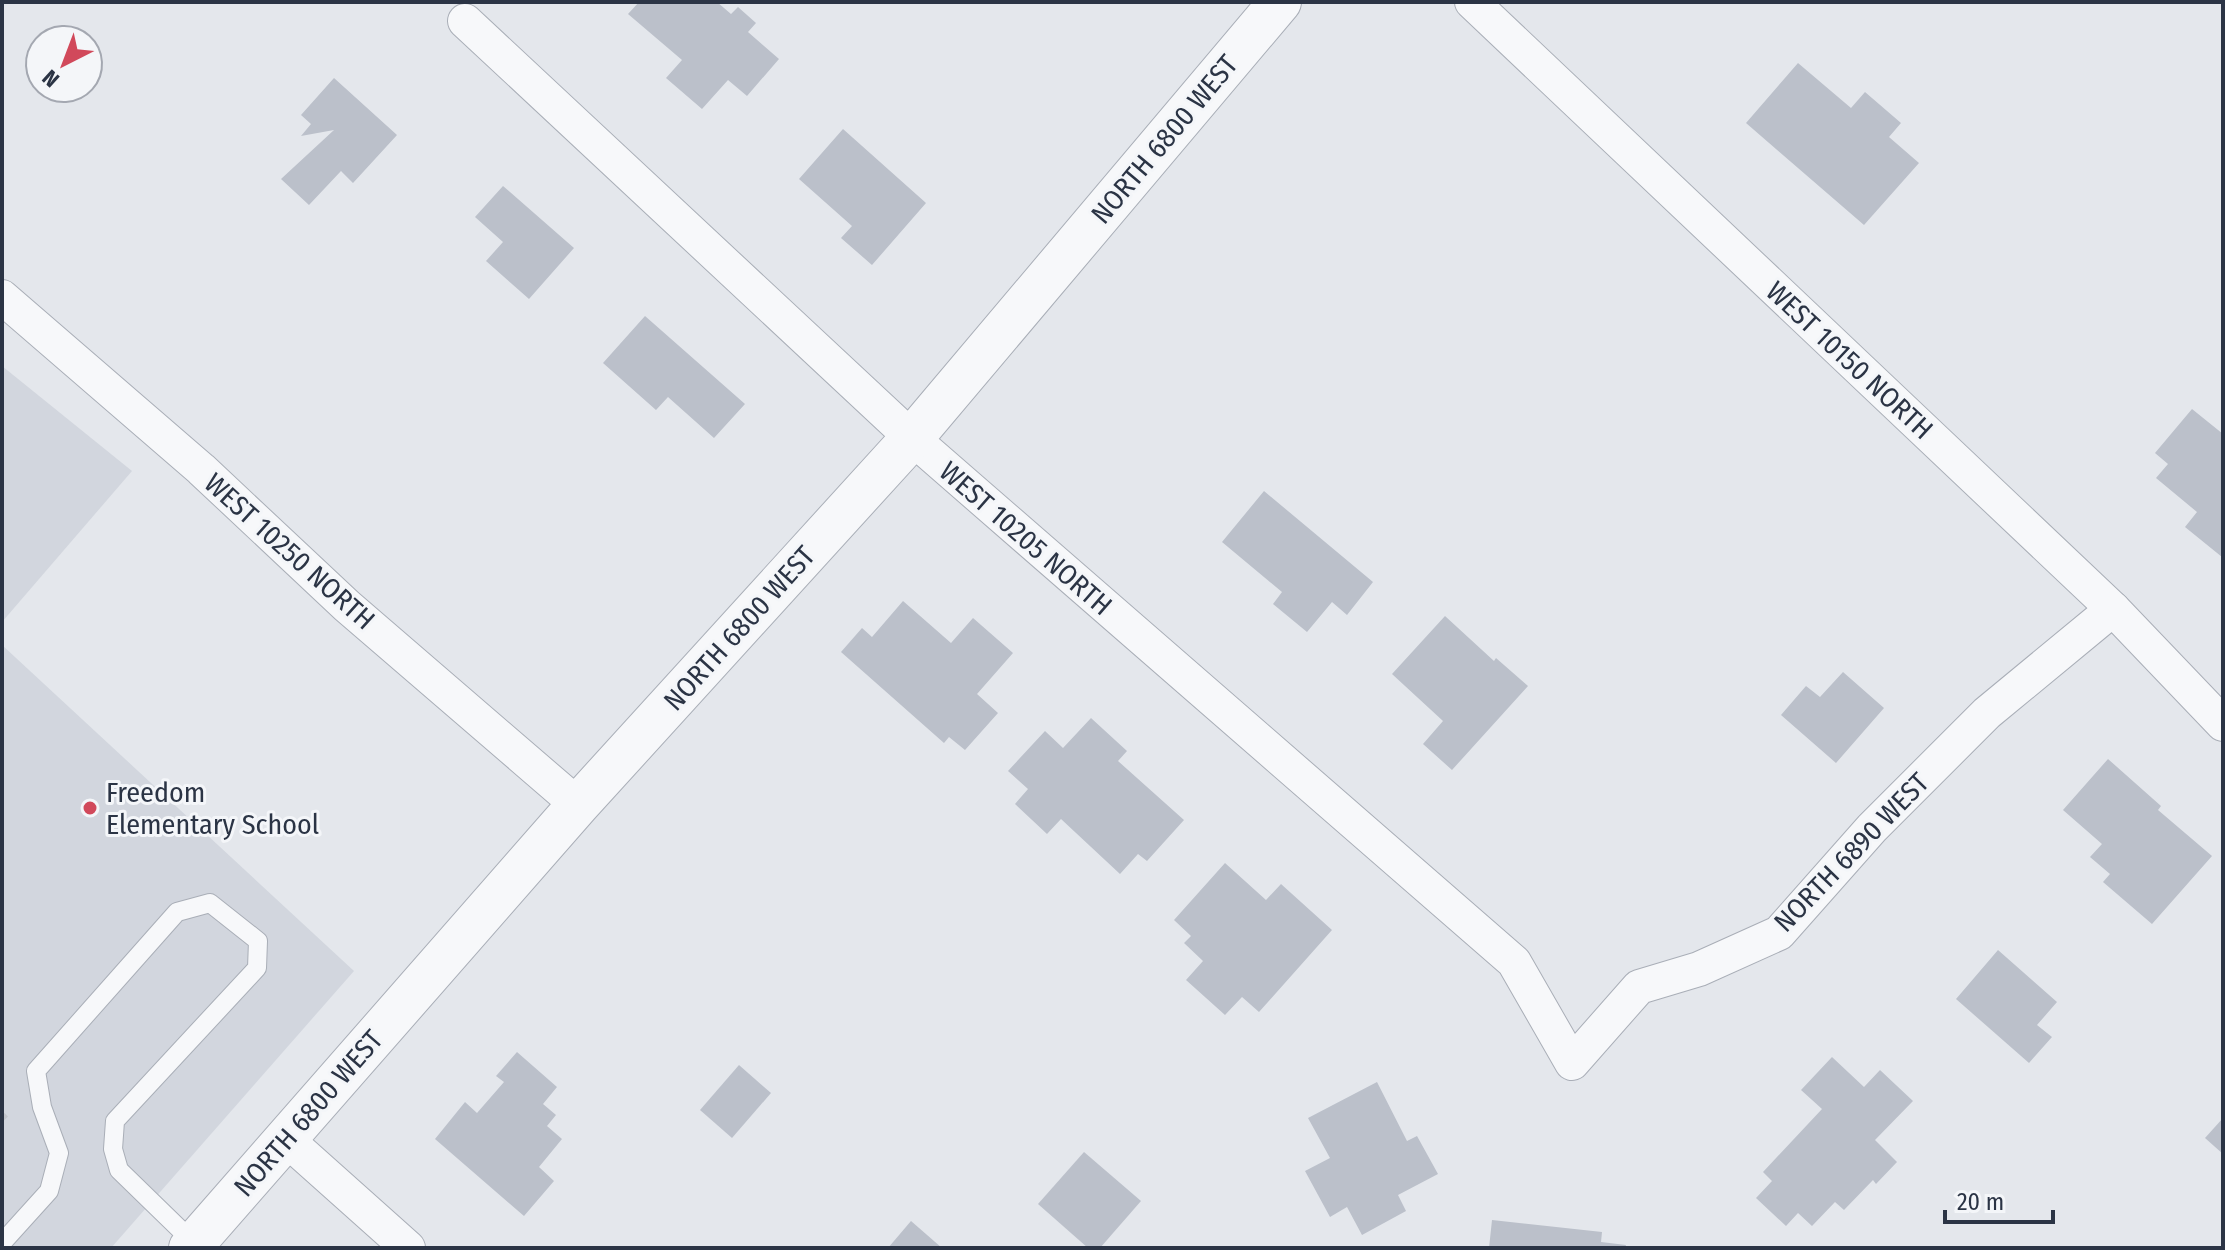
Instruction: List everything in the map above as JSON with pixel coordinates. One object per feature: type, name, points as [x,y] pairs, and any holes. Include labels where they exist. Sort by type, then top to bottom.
[{"type":"street","name":"NORTH 6800 WEST","points":[[192,1246],[578,805],[912,438],[1280,2]]},
{"type":"street","name":"WEST 10150 NORTH","points":[[1472,2],[2113,609],[2223,724]]},
{"type":"street","name":"WEST 10205 NORTH","points":[[465,21],[912,438],[1514,962],[1572,1063]]},
{"type":"street","name":"WEST 10250 NORTH","points":[[2,297],[201,469],[347,606],[578,805]]},
{"type":"street","name":"NORTH 6890 WEST","points":[[1572,1063],[1639,987],[1699,969],[1779,933],[1872,828],[1987,713],[2113,609]]},
{"type":"street","points":[[286,1139],[408,1248]]},
{"type":"lane","points":[[2,1243],[49,1191],[59,1153],[42,1107],[36,1071],[177,912],[210,903],[258,941],[257,968],[115,1121],[113,1149],[119,1170],[192,1246]]},
{"type":"path","points":[[2,1119],[10,1111]]},
{"type":"shaded area","points":[[2,366],[132,471],[2,622]]},
{"type":"shaded area","name":"Freedom Elementary School","points":[[2,645],[354,971],[111,1248],[2,1248]]},
{"type":"building","points":[[639,2],[717,2],[731,14],[738,7],[756,23],[748,32],[779,59],[747,96],[728,80],[702,109],[666,78],[682,60],[628,14]]},
{"type":"building","points":[[1798,63],[1851,108],[1865,92],[1901,123],[1889,137],[1919,163],[1864,225],[1746,123]]},
{"type":"building","points":[[334,78],[397,135],[353,183],[341,171],[309,205],[281,179],[334,130],[301,136],[311,124],[301,115]]},
{"type":"building","points":[[843,129],[926,203],[872,265],[841,238],[852,226],[799,179]]},
{"type":"building","points":[[503,186],[574,248],[529,299],[486,261],[503,242],[475,217]]},
{"type":"building","points":[[645,316],[745,404],[714,438],[668,397],[656,410],[603,363]]},
{"type":"building","points":[[2192,409],[2223,434],[2222,557],[2185,527],[2197,512],[2156,478],[2168,464],[2155,453]]},
{"type":"building","points":[[1264,491],[1373,582],[1347,615],[1332,602],[1307,632],[1273,604],[1282,592],[1222,542]]},
{"type":"building","points":[[903,601],[951,643],[973,618],[1013,653],[977,694],[998,713],[965,750],[949,737],[944,743],[841,652],[862,628],[872,637]]},
{"type":"building","points":[[1445,616],[1494,661],[1496,658],[1528,686],[1452,770],[1423,744],[1443,721],[1392,674]]},
{"type":"building","points":[[1843,672],[1884,708],[1836,763],[1781,715],[1806,686],[1820,697]]},
{"type":"building","points":[[1091,718],[1127,751],[1118,761],[1184,820],[1147,861],[1138,854],[1120,874],[1061,819],[1047,834],[1015,804],[1028,789],[1008,771],[1045,731],[1063,748]]},
{"type":"building","points":[[2108,759],[2161,806],[2158,810],[2212,856],[2152,924],[2103,882],[2110,874],[2090,857],[2102,844],[2063,810]]},
{"type":"building","points":[[1225,863],[1266,900],[1281,884],[1332,930],[1259,1012],[1242,997],[1225,1015],[1186,980],[1203,961],[1184,943],[1191,936],[1174,920]]},
{"type":"building","points":[[1998,950],[2057,1002],[2037,1025],[2052,1037],[2029,1063],[1956,999]]},
{"type":"building","points":[[517,1052],[557,1087],[543,1104],[556,1115],[547,1126],[562,1139],[539,1167],[554,1181],[524,1216],[435,1139],[465,1102],[477,1113],[504,1082],[496,1076]]},
{"type":"building","points":[[1832,1057],[1864,1087],[1880,1070],[1913,1101],[1875,1140],[1897,1162],[1876,1184],[1873,1180],[1844,1210],[1835,1202],[1812,1226],[1798,1213],[1786,1226],[1756,1198],[1772,1181],[1763,1172],[1822,1109],[1801,1090]]},
{"type":"building","points":[[739,1065],[771,1093],[732,1138],[700,1110]]},
{"type":"building","points":[[1377,1082],[1407,1141],[1417,1136],[1438,1174],[1398,1195],[1406,1211],[1362,1235],[1347,1207],[1330,1217],[1305,1171],[1330,1158],[1308,1118]]},
{"type":"building","points":[[2223,1118],[2223,1154],[2205,1138]]},
{"type":"building","points":[[1084,1152],[1141,1201],[1100,1248],[1088,1248],[1038,1204]]},
{"type":"building","points":[[1492,1220],[1602,1232],[1601,1242],[1626,1245],[1625,1248],[1489,1248]]},
{"type":"building","points":[[911,1221],[942,1248],[888,1248]]},
{"type":"place","name":"Freedom Elementary School","points":[[90,808]]}]
